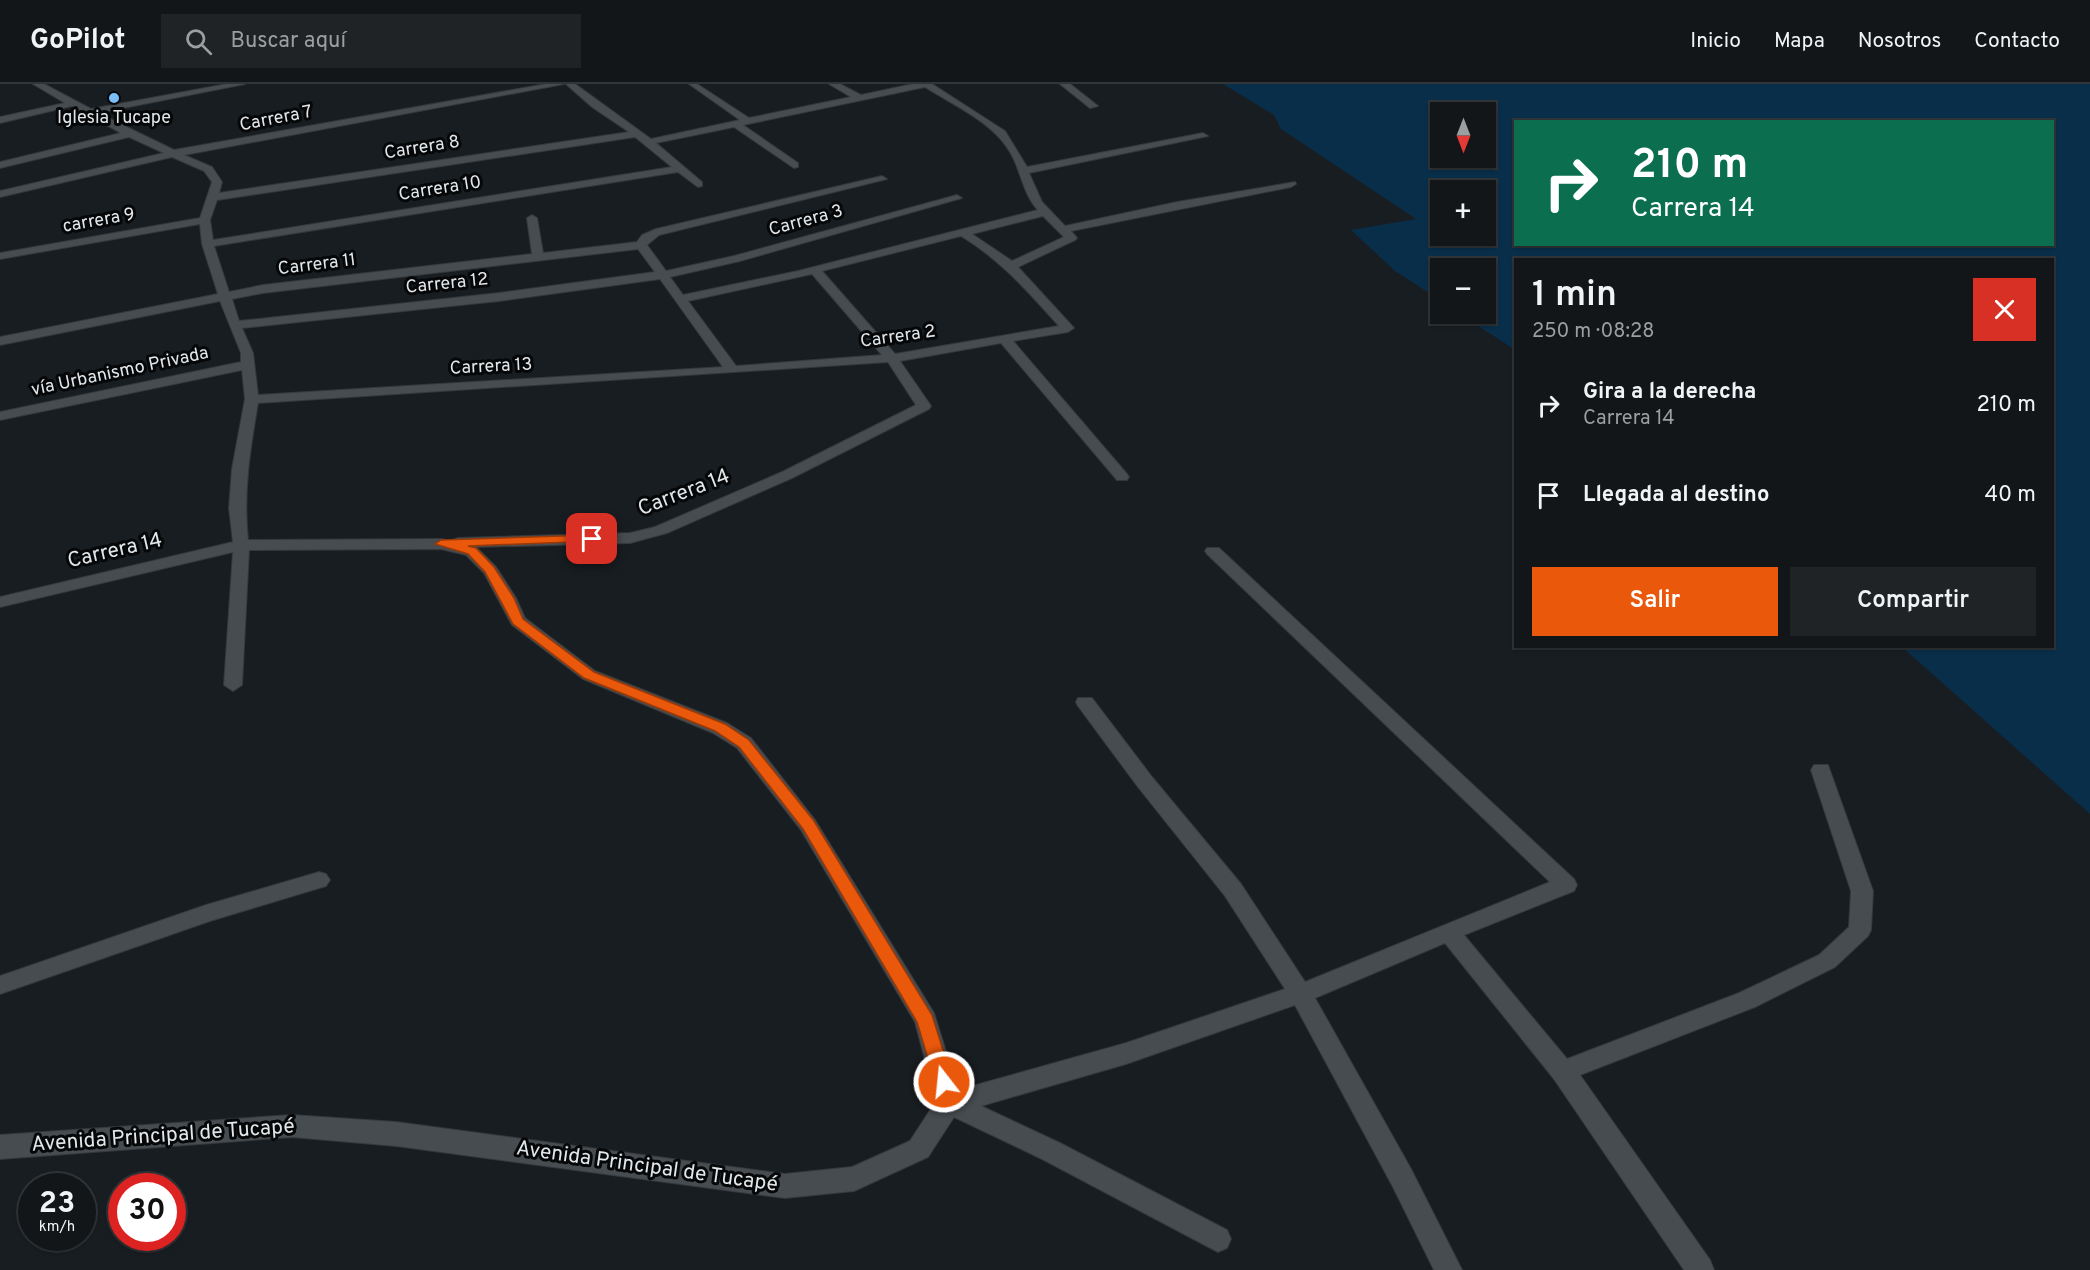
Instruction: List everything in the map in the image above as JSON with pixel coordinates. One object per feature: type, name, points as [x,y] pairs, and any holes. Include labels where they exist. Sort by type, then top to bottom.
[{"type":"street","points":[[37,84],[130,134],[208,169],[217,182],[205,220],[208,244],[235,325],[247,353],[252,399],[239,469],[237,508],[241,545],[233,686]]},
{"type":"street","points":[[91,112],[241,84]]},
{"type":"street","name":"Carrera 7","points":[[0,194],[175,153],[560,84]]},
{"type":"street","points":[[572,85],[584,84]]},
{"type":"street","points":[[693,84],[746,120]]},
{"type":"street","points":[[833,84],[858,97]]},
{"type":"street","points":[[649,142],[926,84],[1002,133],[1037,203],[1071,238],[1011,266],[993,251],[963,233]]},
{"type":"street","points":[[1064,84],[1094,106]]},
{"type":"street","points":[[572,85],[649,142],[698,184]]},
{"type":"street","points":[[0,120],[75,103]]},
{"type":"street","points":[[734,123],[794,165]]},
{"type":"street","points":[[0,165],[130,134]]},
{"type":"street","name":"Carrera 8","points":[[214,197],[636,134]]},
{"type":"street","points":[[1023,171],[1203,136]]},
{"type":"street","name":"Carrera 10","points":[[208,244],[678,169]]},
{"type":"street","points":[[732,370],[641,245],[649,235],[882,179]]},
{"type":"street","points":[[1062,230],[1177,205],[1291,184]]},
{"type":"street","name":"Carrera 3","points":[[662,275],[746,256],[957,198]]},
{"type":"street","points":[[680,299],[815,270],[1045,212]]},
{"type":"street","points":[[532,218],[538,258]]},
{"type":"street","name":"carrera 9","points":[[0,256],[205,220]]},
{"type":"street","name":"Carrera 11","points":[[0,341],[263,289],[641,245]]},
{"type":"street","name":"Carrera 2","points":[[732,370],[892,358],[1068,328],[1011,266]]},
{"type":"street","points":[[815,270],[892,358]]},
{"type":"street","name":"Carrera 12","points":[[235,325],[499,297],[662,275]]},
{"type":"street","points":[[1004,339],[1122,477]]},
{"type":"street","name":"Carrera 14","points":[[441,544],[630,538],[661,530],[787,475],[924,406],[892,358]]},
{"type":"street","name":"vía Urbanismo Privada","points":[[0,416],[248,365]]},
{"type":"street","name":"Carrera 13","points":[[252,399],[732,370]]},
{"type":"street","points":[[241,545],[441,544],[472,551],[490,570],[508,598],[518,621],[589,675],[720,728],[744,743],[808,825],[926,1020],[949,1103],[1051,1150],[1218,1239]]},
{"type":"street","name":"Carrera 14","points":[[0,602],[241,545]]},
{"type":"street","points":[[949,1103],[1121,1056],[1300,993],[1500,909],[1566,885],[1213,551]]},
{"type":"street","points":[[1085,702],[1145,782],[1233,890],[1300,993],[1402,1178],[1448,1270]]},
{"type":"street","points":[[1563,1071],[1747,1000],[1827,960],[1860,930],[1862,891],[1821,770]]},
{"type":"street","points":[[0,985],[206,914],[319,880]]},
{"type":"street","points":[[1448,931],[1563,1071],[1700,1270]]},
{"type":"street","name":"Avenida Principal de Tucapé","points":[[0,1147],[292,1126],[396,1134],[785,1186],[854,1179],[919,1149],[949,1103]]},
{"type":"shaded area","points":[[1223,84],[2090,84],[2090,814],[1903,648],[2054,648],[2054,258],[1514,258],[1514,349],[1475,324],[1496,324],[1496,258],[1430,258],[1430,294],[1395,271],[1351,230],[1416,219],[1281,129],[1274,115]]},
{"type":"place","name":"Iglesia Tucape","points":[[114,98]]},
{"type":"route","points":[[592,539],[441,544],[472,551],[490,570],[508,598],[518,621],[589,675],[720,728],[744,743],[808,825],[926,1020],[944,1082]]}]
